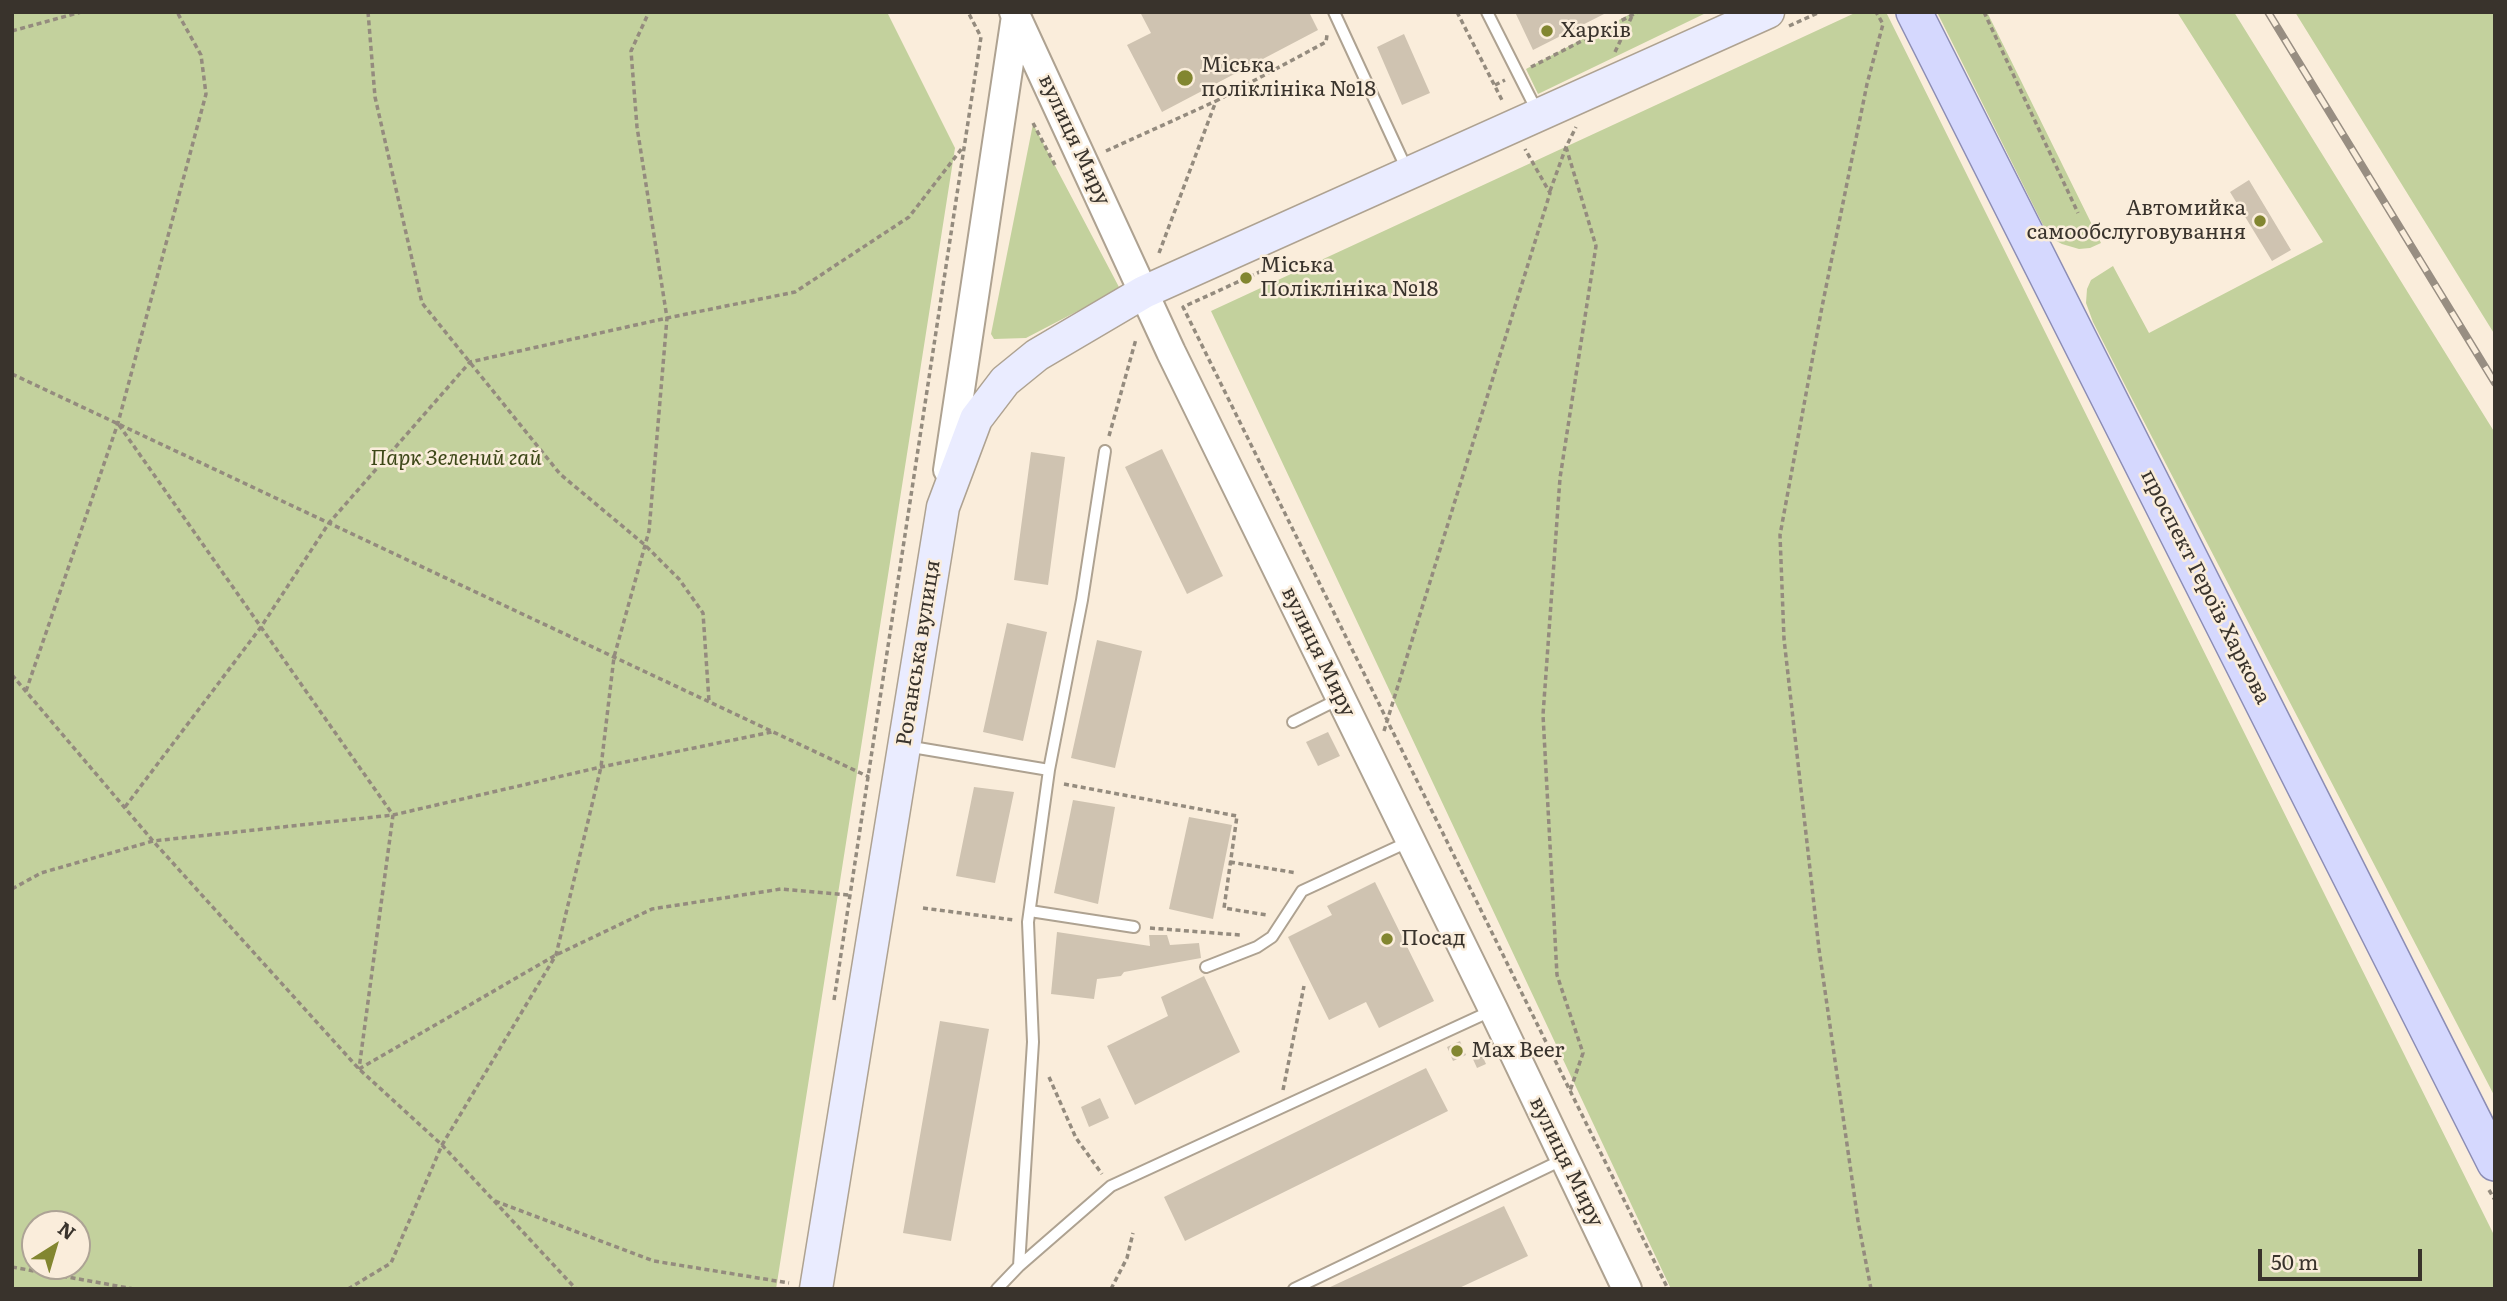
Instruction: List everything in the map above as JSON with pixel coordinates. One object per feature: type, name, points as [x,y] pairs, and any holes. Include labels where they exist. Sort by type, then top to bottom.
[{"type":"main road","points":[[943,507],[976,419],[1005,381],[1037,355],[1144,292],[1768,12]]},
{"type":"main road","name":"проспект Героїв Харкова","points":[[1914,12],[2495,1163]]},
{"type":"main road","name":"Роганська вулиця","points":[[816,1289],[943,507]]},
{"type":"street","name":"вулиця Миру","points":[[1015,14],[1171,352],[1627,1289]]},
{"type":"street","name":"Роганська вулиця","points":[[943,507],[1015,14]]},
{"type":"lane","points":[[1335,12],[1409,174]]},
{"type":"lane","points":[[1487,12],[1539,116]]},
{"type":"lane","points":[[1018,1266],[1033,1042],[1029,917],[1049,776],[1082,600],[1105,452]]},
{"type":"lane","points":[[1293,722],[1340,698]]},
{"type":"lane","points":[[903,746],[1049,776]]},
{"type":"lane","points":[[1206,967],[1257,947],[1272,937],[1303,891],[1410,840]]},
{"type":"lane","points":[[1029,917],[1134,926]]},
{"type":"lane","points":[[997,1289],[1018,1266],[1111,1186],[1493,1009]]},
{"type":"lane","points":[[1294,1289],[1564,1158]]},
{"type":"path","points":[[12,32],[81,12]]},
{"type":"path","points":[[26,691],[118,424],[206,94],[201,55],[177,12]]},
{"type":"path","points":[[368,12],[375,97],[422,303],[560,474],[645,545],[679,579],[704,613],[709,701]]},
{"type":"path","points":[[348,1289],[391,1263],[442,1145],[556,956],[601,766],[614,657],[649,531],[667,318],[636,127],[631,51],[649,12]]},
{"type":"path","points":[[834,1002],[981,37],[968,12]]},
{"type":"path","points":[[1457,12],[1506,107]]},
{"type":"path","points":[[1495,85],[1638,12]]},
{"type":"path","points":[[1871,1289],[1854,1195],[1816,923],[1784,639],[1780,535],[1822,307],[1867,84],[1883,24],[1875,12]]},
{"type":"path","points":[[1984,12],[2077,213]]},
{"type":"path","points":[[1098,154],[1216,101],[1326,41],[1327,32]]},
{"type":"path","points":[[1159,253],[1216,101]]},
{"type":"path","points":[[125,807],[261,627],[329,523],[470,362],[795,292],[909,218],[964,145]]},
{"type":"path","points":[[1566,147],[1596,246],[1560,478],[1543,715],[1557,975],[1583,1053],[1570,1091]]},
{"type":"path","points":[[1362,745],[1382,735],[1388,720],[1550,193],[1525,149]]},
{"type":"path","points":[[1183,307],[1668,1289]]},
{"type":"path","points":[[1105,452],[1139,330]]},
{"type":"path","points":[[12,374],[869,777]]},
{"type":"path","points":[[118,424],[394,815],[359,1069]]},
{"type":"path","points":[[12,676],[153,841],[359,1069],[442,1145],[576,1289]]},
{"type":"path","points":[[12,889],[41,873],[153,841],[394,815],[601,766],[774,732]]},
{"type":"path","points":[[1049,776],[1237,816],[1224,908],[1271,915]]},
{"type":"path","points":[[1230,862],[1297,873]]},
{"type":"path","points":[[359,1069],[556,956],[652,909],[781,889],[849,895]]},
{"type":"path","points":[[923,908],[1029,917]]},
{"type":"path","points":[[1134,926],[1272,937]]},
{"type":"path","points":[[1279,1108],[1304,986]]},
{"type":"path","points":[[1033,1042],[1076,1138],[1111,1186]]},
{"type":"path","points":[[492,1200],[654,1261],[792,1283],[791,1289]]},
{"type":"path","points":[[1111,1289],[1127,1258],[1133,1233]]},
{"type":"path","points":[[12,1267],[134,1289]]},
{"type":"path","points":[[1079,1289],[1089,1289]]},
{"type":"green space","name":"Парк Зелений гай","points":[[12,12],[887,12],[955,148],[776,1289],[12,1289]]},
{"type":"green space","points":[[1634,12],[1708,12],[1538,94],[1526,69]]},
{"type":"green space","points":[[1857,12],[1886,12],[2495,1237],[2495,1289],[1671,1289],[1211,311]]},
{"type":"green space","points":[[1937,12],[1987,12],[2101,243],[2079,249],[2049,237]]},
{"type":"green space","points":[[2177,12],[2234,12],[2495,433],[2495,1097],[2127,389],[2086,303],[2091,280],[2113,266],[2149,333],[2323,242]]},
{"type":"green space","points":[[2295,12],[2495,12],[2495,335]]},
{"type":"green space","points":[[1033,124],[1120,289],[1026,338],[994,339],[991,334]]},
{"type":"building","name":"Міська поліклініка №18","points":[[1140,12],[1309,12],[1318,30],[1162,112],[1127,45],[1151,33]]},
{"type":"building","name":"Харків","points":[[1515,12],[1608,12],[1533,50]]},
{"type":"building","points":[[1404,34],[1430,93],[1402,105],[1377,47]]},
{"type":"building","name":"Автомийка самообслуговування","points":[[2249,180],[2291,250],[2272,261],[2230,192]]},
{"type":"building","points":[[1162,449],[1223,576],[1187,594],[1125,467]]},
{"type":"building","points":[[1031,452],[1065,457],[1048,585],[1014,580]]},
{"type":"building","points":[[1007,623],[1047,632],[1023,741],[983,732]]},
{"type":"building","points":[[1097,640],[1142,651],[1115,768],[1071,758]]},
{"type":"building","points":[[1328,732],[1340,756],[1318,766],[1306,742]]},
{"type":"building","points":[[974,787],[1014,792],[995,883],[956,876]]},
{"type":"building","points":[[1073,800],[1115,807],[1098,904],[1054,893]]},
{"type":"building","points":[[1189,817],[1232,825],[1213,919],[1169,909]]},
{"type":"building","points":[[1375,882],[1434,1001],[1379,1028],[1366,1002],[1329,1020],[1288,937],[1332,915],[1327,906]]},
{"type":"building","points":[[1057,932],[1150,946],[1149,935],[1167,935],[1170,945],[1199,943],[1201,958],[1097,979],[1094,999],[1051,994]]},
{"type":"building","points":[[1204,976],[1240,1052],[1135,1105],[1107,1046],[1168,1016],[1161,997]]},
{"type":"building","points":[[940,1021],[989,1029],[951,1241],[903,1233]]},
{"type":"building","name":"Max Beer","points":[[1460,1041],[1466,1055],[1453,1061],[1447,1047]]},
{"type":"building","points":[[1481,1053],[1486,1064],[1477,1068],[1472,1057]]},
{"type":"building","points":[[1426,1068],[1448,1111],[1185,1241],[1164,1197]]},
{"type":"building","points":[[1100,1098],[1109,1118],[1089,1127],[1081,1107]]},
{"type":"building","points":[[1504,1206],[1528,1256],[1457,1289],[1326,1289]]},
{"type":"railway","points":[[2268,12],[2495,383]]},
{"type":"place","name":"Харків","points":[[1547,31]]},
{"type":"place","name":"Міська поліклініка №18","points":[[1185,78]]},
{"type":"place","name":"Автомийка самообслуговування","points":[[2260,221]]},
{"type":"place","name":"Міська Поліклініка №18","points":[[1246,278]]},
{"type":"place","name":"Посад","points":[[1387,939]]},
{"type":"place","name":"Max Beer","points":[[1457,1051]]}]
